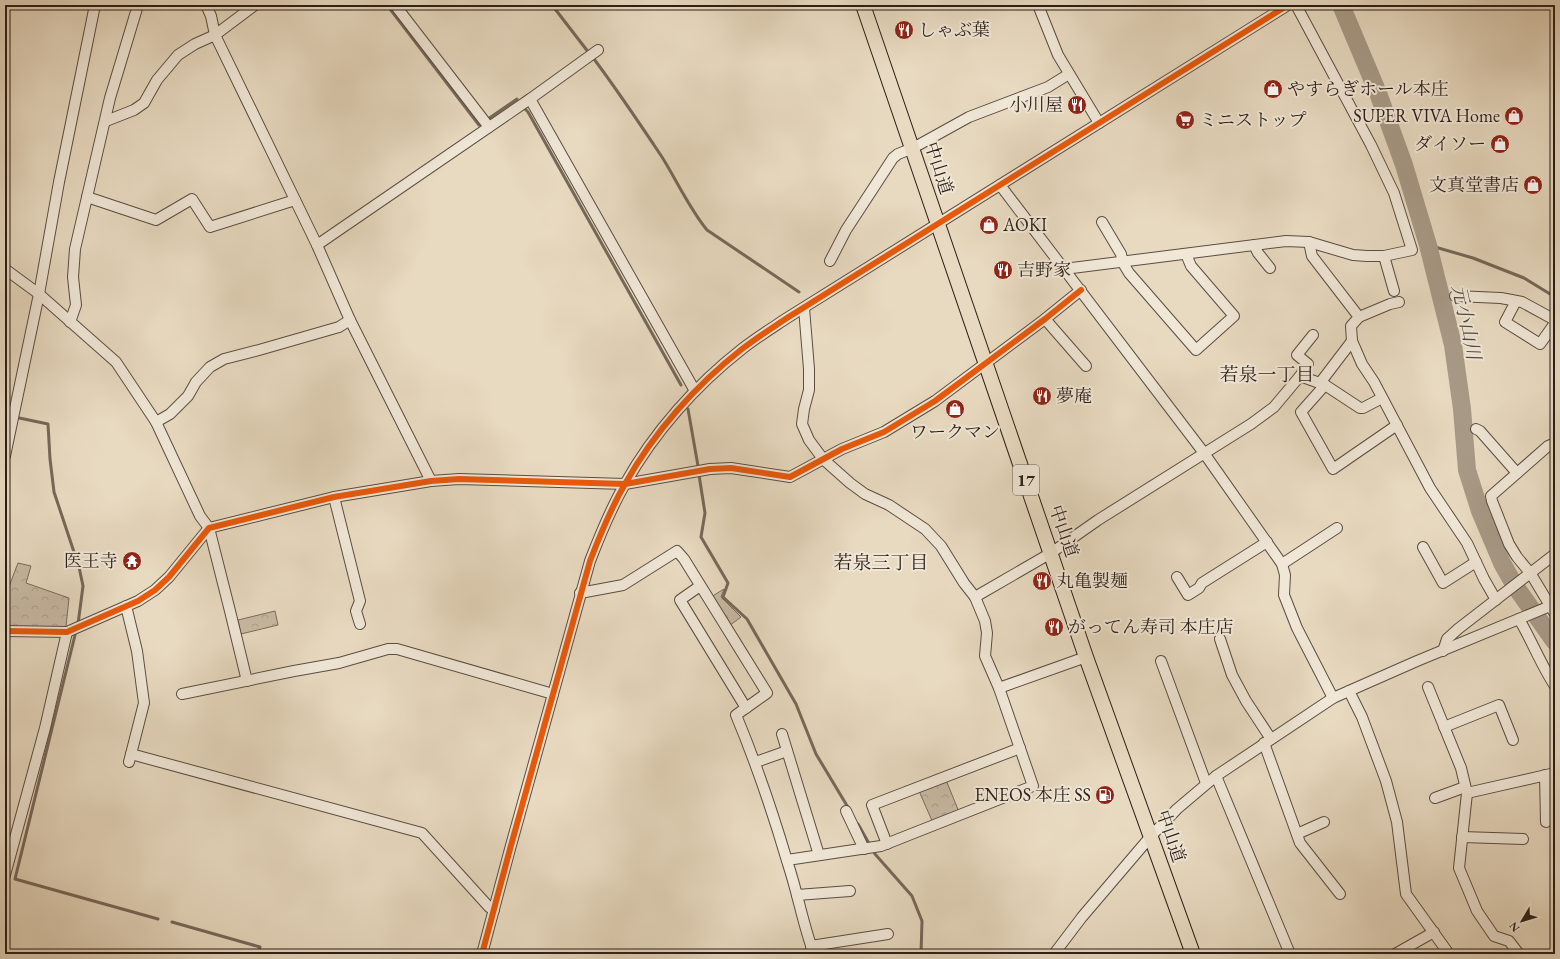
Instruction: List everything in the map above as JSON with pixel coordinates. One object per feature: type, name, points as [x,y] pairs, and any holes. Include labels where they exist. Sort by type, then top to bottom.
[{"type":"highway","name":"中山道","points":[[863,5],[1086,657],[1193,954]]},
{"type":"street","points":[[5,456],[39,294],[59,182],[95,5]]},
{"type":"street","points":[[70,322],[76,305],[73,277],[75,249],[106,121],[110,98],[138,5]]},
{"type":"street","points":[[206,5],[211,16],[215,35],[317,245],[350,320],[431,481]]},
{"type":"street","points":[[106,121],[134,110],[144,103],[157,80],[178,55],[195,44],[215,35],[255,5]]},
{"type":"street","points":[[395,5],[488,127]]},
{"type":"street","points":[[1038,5],[1058,55],[1099,122]]},
{"type":"street","points":[[482,954],[590,561],[625,484],[666,425],[695,391],[742,348],[1099,122],[1288,5]]},
{"type":"street","points":[[1066,270],[1286,241],[1309,242],[1352,255],[1384,256],[1412,250],[1394,193],[1371,145],[1296,5]]},
{"type":"street","points":[[317,245],[530,99],[598,50]]},
{"type":"street","points":[[830,261],[846,230],[898,154],[913,148],[969,117],[1048,87],[1069,74]]},
{"type":"street","points":[[530,99],[686,379],[695,391]]},
{"type":"street","points":[[1000,185],[1204,453],[1282,564],[1285,575],[1284,595],[1297,628],[1333,698]]},
{"type":"street","points":[[87,197],[156,220],[192,199],[210,227],[295,200]]},
{"type":"street","points":[[1102,222],[1129,273],[1196,350],[1234,316],[1192,266],[1186,254]]},
{"type":"street","points":[[1309,242],[1312,256],[1359,317]]},
{"type":"street","points":[[1254,245],[1258,253],[1270,268]]},
{"type":"street","points":[[1384,256],[1394,291]]},
{"type":"street","points":[[5,268],[39,294],[116,362],[156,422],[200,516],[209,528],[247,681]]},
{"type":"street","points":[[5,631],[67,632],[126,606],[155,590],[168,577],[209,528],[334,497],[431,481],[462,479],[625,484],[710,469],[731,468],[790,477],[823,459],[884,432],[935,401],[1045,319],[1081,290]]},
{"type":"street","points":[[1455,296],[1501,298],[1522,302],[1555,320]]},
{"type":"street","points":[[1516,301],[1505,322],[1540,344],[1555,323]]},
{"type":"street","points":[[1399,302],[1390,304],[1359,317],[1351,326],[1352,340],[1362,364],[1374,382],[1421,472],[1442,506],[1464,537],[1476,562],[1500,597]]},
{"type":"street","points":[[787,860],[888,844],[1034,786],[999,688],[985,656],[987,633],[985,621],[975,597],[964,583],[941,546],[925,529],[896,510],[865,494],[850,484],[823,459],[809,440],[802,424],[809,390],[809,369],[804,308]]},
{"type":"street","points":[[1045,319],[1086,366]]},
{"type":"street","points":[[156,422],[170,414],[188,396],[196,382],[210,367],[224,359],[339,326],[350,320]]},
{"type":"street","points":[[975,597],[1051,553],[1098,520],[1251,424],[1274,407],[1308,364],[1297,355],[1313,335]]},
{"type":"street","points":[[1352,340],[1323,384],[1301,412],[1333,469],[1397,425]]},
{"type":"street","points":[[1300,376],[1323,384],[1360,408],[1382,398]]},
{"type":"street","points":[[1476,429],[1480,431],[1516,473]]},
{"type":"street","points":[[1054,954],[1082,917],[1150,836],[1177,809],[1216,776],[1333,698],[1349,690],[1443,650],[1520,619],[1552,608],[1509,544],[1491,496],[1548,446],[1555,443]]},
{"type":"street","points":[[334,497],[360,601],[356,611],[360,624]]},
{"type":"street","points":[[1282,564],[1337,528]]},
{"type":"street","points":[[1177,577],[1188,595],[1199,588],[1202,583],[1267,542]]},
{"type":"street","points":[[1423,547],[1443,582],[1476,562]]},
{"type":"street","points":[[580,593],[623,585],[677,551],[684,559],[767,693],[736,715],[756,762],[787,860],[813,950],[888,934]]},
{"type":"street","points":[[1443,650],[1447,639],[1458,629],[1555,554]]},
{"type":"street","points":[[700,586],[680,600],[746,708]]},
{"type":"street","points":[[126,606],[137,651],[144,703],[130,758],[422,833],[489,907],[494,910]]},
{"type":"street","points":[[1520,619],[1545,670],[1555,686]]},
{"type":"street","points":[[5,875],[45,728],[67,632]]},
{"type":"street","points":[[1220,639],[1232,675],[1268,741],[1300,843],[1340,894]]},
{"type":"street","points":[[182,694],[339,663],[388,648],[553,694]]},
{"type":"street","points":[[999,688],[1086,657]]},
{"type":"street","points":[[1160,661],[1206,783]]},
{"type":"street","points":[[1428,687],[1461,768],[1466,790],[1459,868],[1477,912],[1494,936],[1509,942],[1519,954]]},
{"type":"street","points":[[1349,690],[1362,717],[1386,781],[1397,822],[1406,894],[1449,954]]},
{"type":"street","points":[[1444,727],[1499,706],[1513,740]]},
{"type":"street","points":[[782,734],[819,855]]},
{"type":"street","points":[[888,844],[872,805],[1020,748]]},
{"type":"street","points":[[756,762],[787,751]]},
{"type":"street","points":[[1435,798],[1466,790],[1555,773]]},
{"type":"street","points":[[1545,775],[1546,822]]},
{"type":"street","points":[[1216,776],[1290,954]]},
{"type":"street","points":[[846,811],[869,848]]},
{"type":"street","points":[[1297,834],[1324,822]]},
{"type":"street","points":[[1462,837],[1523,839]]},
{"type":"street","points":[[797,895],[850,891]]},
{"type":"street","points":[[1394,954],[1434,932]]},
{"type":"green space","points":[[18,563],[31,566],[26,583],[69,598],[66,626],[61,630],[5,627],[5,597]]},
{"type":"green space","points":[[724,589],[721,597],[741,617],[729,626],[711,597]]},
{"type":"green space","points":[[275,611],[278,625],[241,634],[238,620]]},
{"type":"green space","points":[[946,780],[959,812],[933,823],[919,791]]},
{"type":"waterway","points":[[387,5],[479,125]]},
{"type":"waterway","points":[[552,5],[589,53]]},
{"type":"waterway","name":"元小山川","points":[[1341,5],[1378,93],[1404,165],[1428,245],[1453,345],[1462,409],[1467,470],[1480,511],[1502,563],[1515,586],[1555,642]]},
{"type":"waterway","points":[[594,59],[662,157],[689,204],[707,230],[799,292]]},
{"type":"waterway","points":[[488,119],[517,99]]},
{"type":"waterway","points":[[524,108],[528,112],[681,385]]},
{"type":"waterway","points":[[1428,245],[1473,258],[1524,278],[1555,297]]},
{"type":"waterway","points":[[688,409],[698,466]]},
{"type":"waterway","points":[[5,415],[48,424],[54,492],[79,567],[83,586],[78,624]]},
{"type":"waterway","points":[[699,475],[705,513],[701,537],[728,583],[723,597],[747,619],[796,704],[816,754],[849,809]]},
{"type":"waterway","points":[[76,631],[15,879],[158,919]]},
{"type":"waterway","points":[[858,824],[875,854],[912,896],[922,921],[921,954]]},
{"type":"waterway","points":[[172,922],[260,947],[258,954]]},
{"type":"cycle path","points":[[482,954],[590,561],[615,502],[625,484],[649,446],[677,410],[725,363],[770,329],[1288,5]]},
{"type":"cycle path","points":[[5,631],[67,632],[138,601],[155,590],[169,577],[209,528],[334,497],[431,481],[459,479],[625,484],[710,469],[731,468],[790,477],[842,449],[884,432],[935,401],[1045,319],[1081,290]]},
{"type":"place","name":"しゃぶ葉","points":[[904,30]]},
{"type":"place","name":"やすらぎホール本庄","points":[[1273,89]]},
{"type":"place","name":"小川屋","points":[[1077,105]]},
{"type":"place","name":"SUPER VIVA Home","points":[[1514,116]]},
{"type":"place","name":"ミニストップ","points":[[1185,120]]},
{"type":"place","name":"ダイソー","points":[[1500,144]]},
{"type":"place","name":"文真堂書店","points":[[1533,185]]},
{"type":"place","name":"AOKI","points":[[989,225]]},
{"type":"place","name":"吉野家","points":[[1003,270]]},
{"type":"place","name":"夢庵","points":[[1042,396]]},
{"type":"place","name":"ワークマン","points":[[955,409]]},
{"type":"place","name":"医王寺","points":[[132,561]]},
{"type":"place","name":"丸亀製麺","points":[[1042,581]]},
{"type":"place","name":"がってん寿司 本庄店","points":[[1054,627]]},
{"type":"place","name":"ENEOS 本庄 SS","points":[[1105,795]]},
{"type":"district","name":"若泉一丁目","points":[[1267,374]]},
{"type":"district","name":"若泉三丁目","points":[[881,562]]}]
